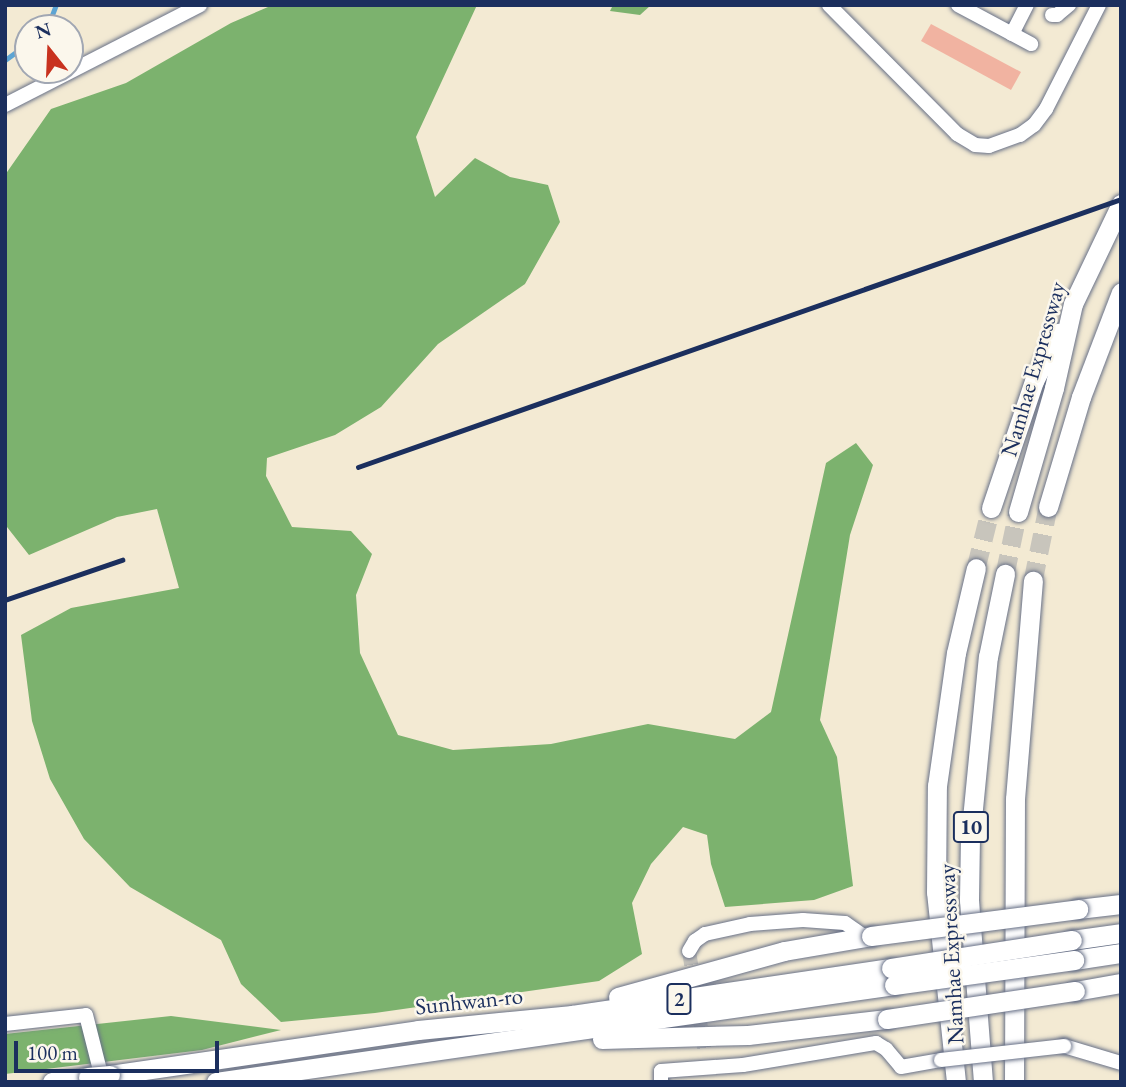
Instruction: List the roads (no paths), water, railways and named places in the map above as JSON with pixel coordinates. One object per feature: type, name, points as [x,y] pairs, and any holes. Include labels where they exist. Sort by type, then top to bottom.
[{"type":"highway","name":"Namhae Expressway","points":[[1018,512],[1054,388],[1073,304],[1121,204]]},
{"type":"highway","points":[[1048,507],[1081,397],[1121,292]]},
{"type":"highway","points":[[991,508],[1034,381],[1073,304]]},
{"type":"highway","points":[[956,1082],[936,892],[937,786],[956,653],[976,568]]},
{"type":"highway","name":"Namhae Expressway","points":[[983,1082],[969,900],[970,839],[988,657],[1004,574]]},
{"type":"highway","name":"10","points":[[1014,1082],[1015,799],[1033,580]]},
{"type":"highway","points":[[1082,908],[1100,896],[1121,891]]},
{"type":"highway","points":[[465,1026],[624,996],[784,951],[868,937],[1121,904]]},
{"type":"highway","points":[[892,976],[1073,950],[1121,933]]},
{"type":"highway","points":[[1073,950],[1121,953]]},
{"type":"highway","name":"Sunhwan-ro","points":[[52,1082],[100,1078],[465,1026],[892,976]]},
{"type":"highway","name":"Sunhwan-ro","points":[[216,1082],[468,1048],[892,976]]},
{"type":"highway","points":[[468,1048],[748,1035],[887,1019],[1121,983]]},
{"type":"highway","points":[[1082,990],[1121,990]]},
{"type":"street","points":[[5,105],[200,5]]},
{"type":"street","points":[[829,5],[957,134],[975,145],[989,146],[1020,135],[1034,125],[1046,108],[1099,5]]},
{"type":"street","points":[[958,5],[1031,44]]},
{"type":"street","points":[[1012,34],[1027,5]]},
{"type":"street","points":[[1052,15],[1058,15],[1069,5]]},
{"type":"street","points":[[689,951],[695,941],[705,934],[750,924],[803,920],[845,923],[868,937]]},
{"type":"street","points":[[5,1024],[86,1015],[100,1078]]},
{"type":"street","points":[[661,1082],[661,1071],[743,1066],[876,1043],[886,1048],[901,1067],[906,1082]]},
{"type":"street","points":[[901,1067],[1064,1046],[1121,1063]]},
{"type":"street","points":[[705,1053],[709,1068]]},
{"type":"waterway","points":[[52,14],[56,5]]},
{"type":"waterway","points":[[5,60],[14,53]]},
{"type":"tunnel","points":[[1033,581],[1048,507]]},
{"type":"tunnel","points":[[976,568],[991,508]]},
{"type":"tunnel","points":[[1005,574],[1018,512]]},
{"type":"tunnel","points":[[689,951],[705,1053]]},
{"type":"railway","points":[[358,467],[1121,199]]},
{"type":"railway","points":[[5,600],[122,560]]}]
